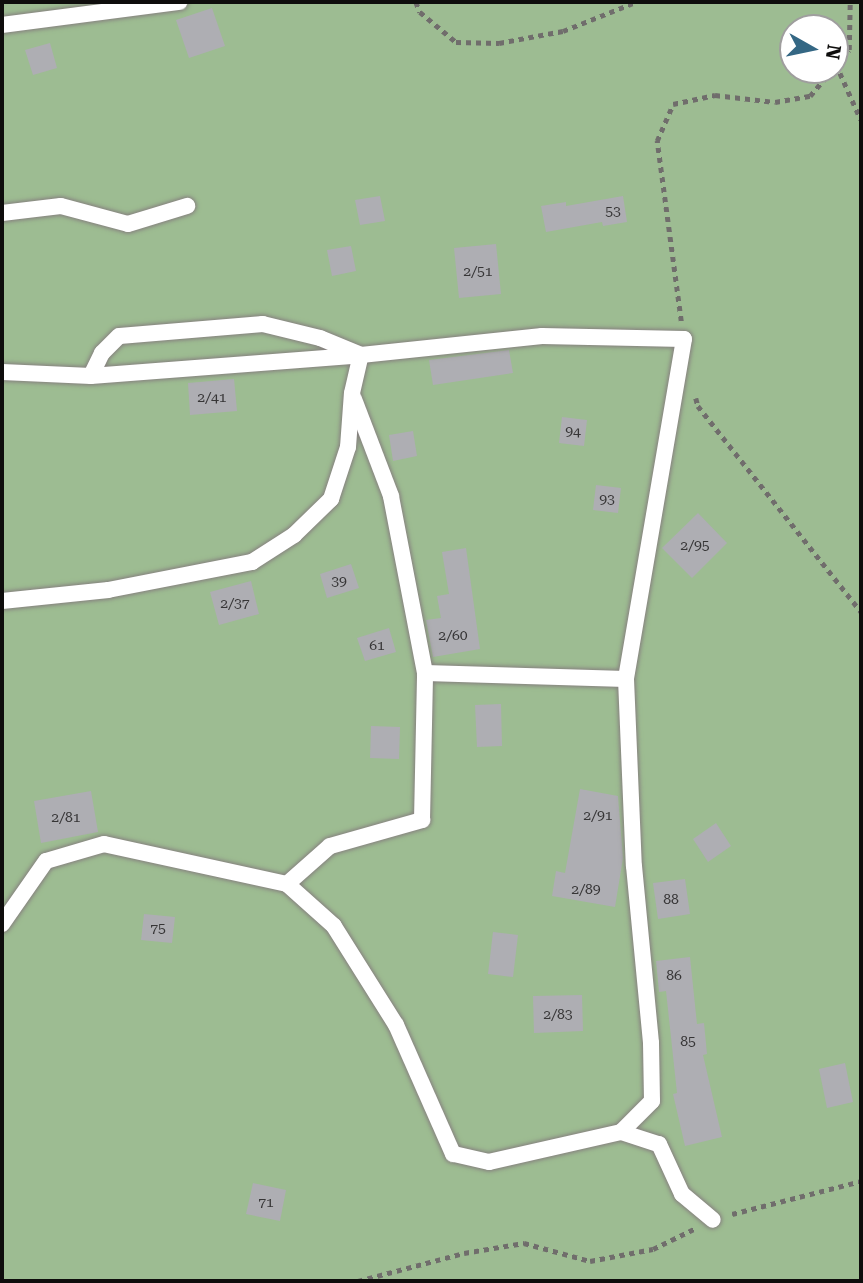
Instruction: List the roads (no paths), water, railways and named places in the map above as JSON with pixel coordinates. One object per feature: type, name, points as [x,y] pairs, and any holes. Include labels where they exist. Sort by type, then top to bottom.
[{"type":"lane","points":[[2,25],[180,2]]},
{"type":"lane","points":[[2,213],[61,206],[128,224],[187,206]]},
{"type":"lane","points":[[91,376],[102,353],[119,336],[263,324],[320,338],[361,355]]},
{"type":"lane","points":[[2,372],[91,376],[361,355],[542,336],[684,339],[626,679],[634,866],[651,1043],[652,1101],[621,1132]]},
{"type":"lane","points":[[2,601],[108,590],[252,562],[294,535],[331,499],[348,447],[352,393],[361,355]]},
{"type":"lane","points":[[287,884],[330,846],[422,820],[425,673],[391,496],[352,393]]},
{"type":"lane","points":[[425,673],[626,679]]},
{"type":"lane","points":[[2,924],[46,861],[104,844],[287,884],[334,926],[396,1025],[453,1154],[489,1162],[621,1132],[659,1144],[682,1195],[713,1220]]}]
